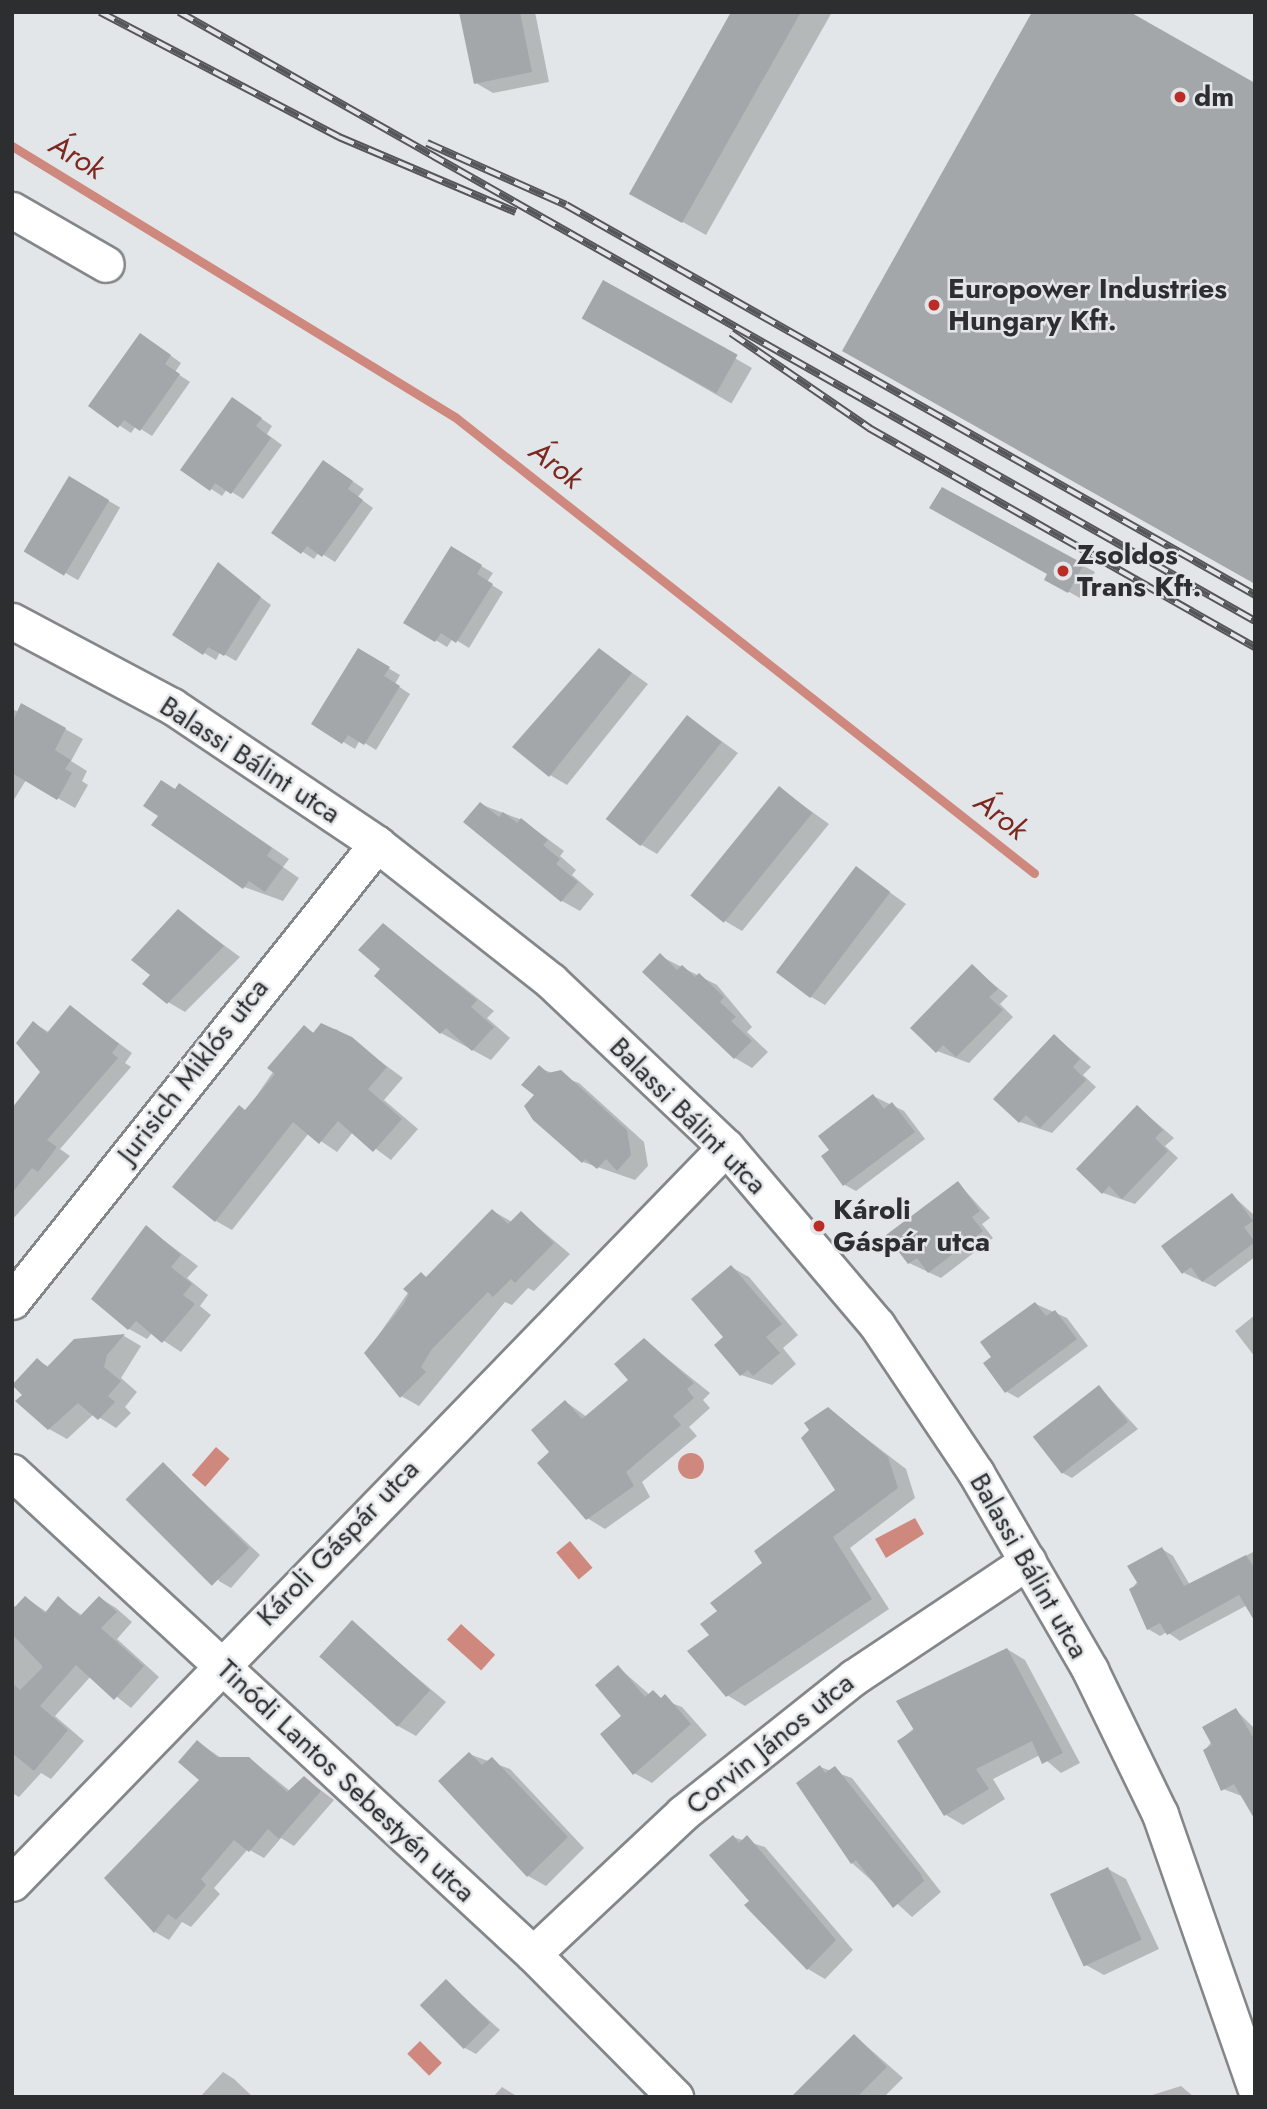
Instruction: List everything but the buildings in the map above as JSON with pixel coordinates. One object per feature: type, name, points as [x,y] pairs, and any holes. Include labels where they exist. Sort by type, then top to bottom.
[{"type":"street","points":[[12,210],[106,264]]},
{"type":"street","name":"Balassi Bálint utca","points":[[12,621],[172,706],[377,844],[551,981],[726,1147],[877,1325],[1028,1561],[1160,1814],[1255,2087]]},
{"type":"street","name":"Jurisich Miklós utca","points":[[12,1301],[377,844]]},
{"type":"street","name":"Károli Gáspár utca","points":[[12,1883],[220,1665],[726,1147]]},
{"type":"street","name":"Tinódi Lantos Sebestyén utca","points":[[12,1472],[533,1954],[675,2097]]},
{"type":"street","name":"Corvin János utca","points":[[533,1954],[683,1813],[854,1677],[1028,1561]]},
{"type":"shaded area","points":[[216,1447],[230,1459],[205,1487],[192,1475]]},
{"type":"shaded area","points":[[691,1453],[700,1457],[704,1466],[700,1475],[691,1479],[682,1475],[678,1466],[682,1457]]},
{"type":"shaded area","points":[[915,1518],[924,1534],[886,1558],[875,1539]]},
{"type":"shaded area","points":[[570,1541],[592,1568],[579,1579],[556,1553]]},
{"type":"shaded area","points":[[461,1624],[495,1655],[481,1670],[447,1640]]},
{"type":"shaded area","points":[[420,2041],[442,2063],[429,2076],[407,2054]]},
{"type":"waterway","name":"Árok","points":[[12,146],[455,417],[1034,873]]},
{"type":"railway","points":[[100,12],[339,137],[516,212]]},
{"type":"railway","points":[[179,12],[1255,621]]},
{"type":"railway","points":[[427,143],[566,205],[1255,595]]},
{"type":"railway","points":[[731,333],[869,428],[1255,647]]},
{"type":"place","name":"dm","points":[[1180,97]]},
{"type":"place","name":"Europower Industries Hungary Kft.","points":[[934,305]]},
{"type":"place","name":"Zsoldos Trans Kft.","points":[[1063,571]]},
{"type":"place","name":"Károli Gáspár utca","points":[[819,1226]]}]
